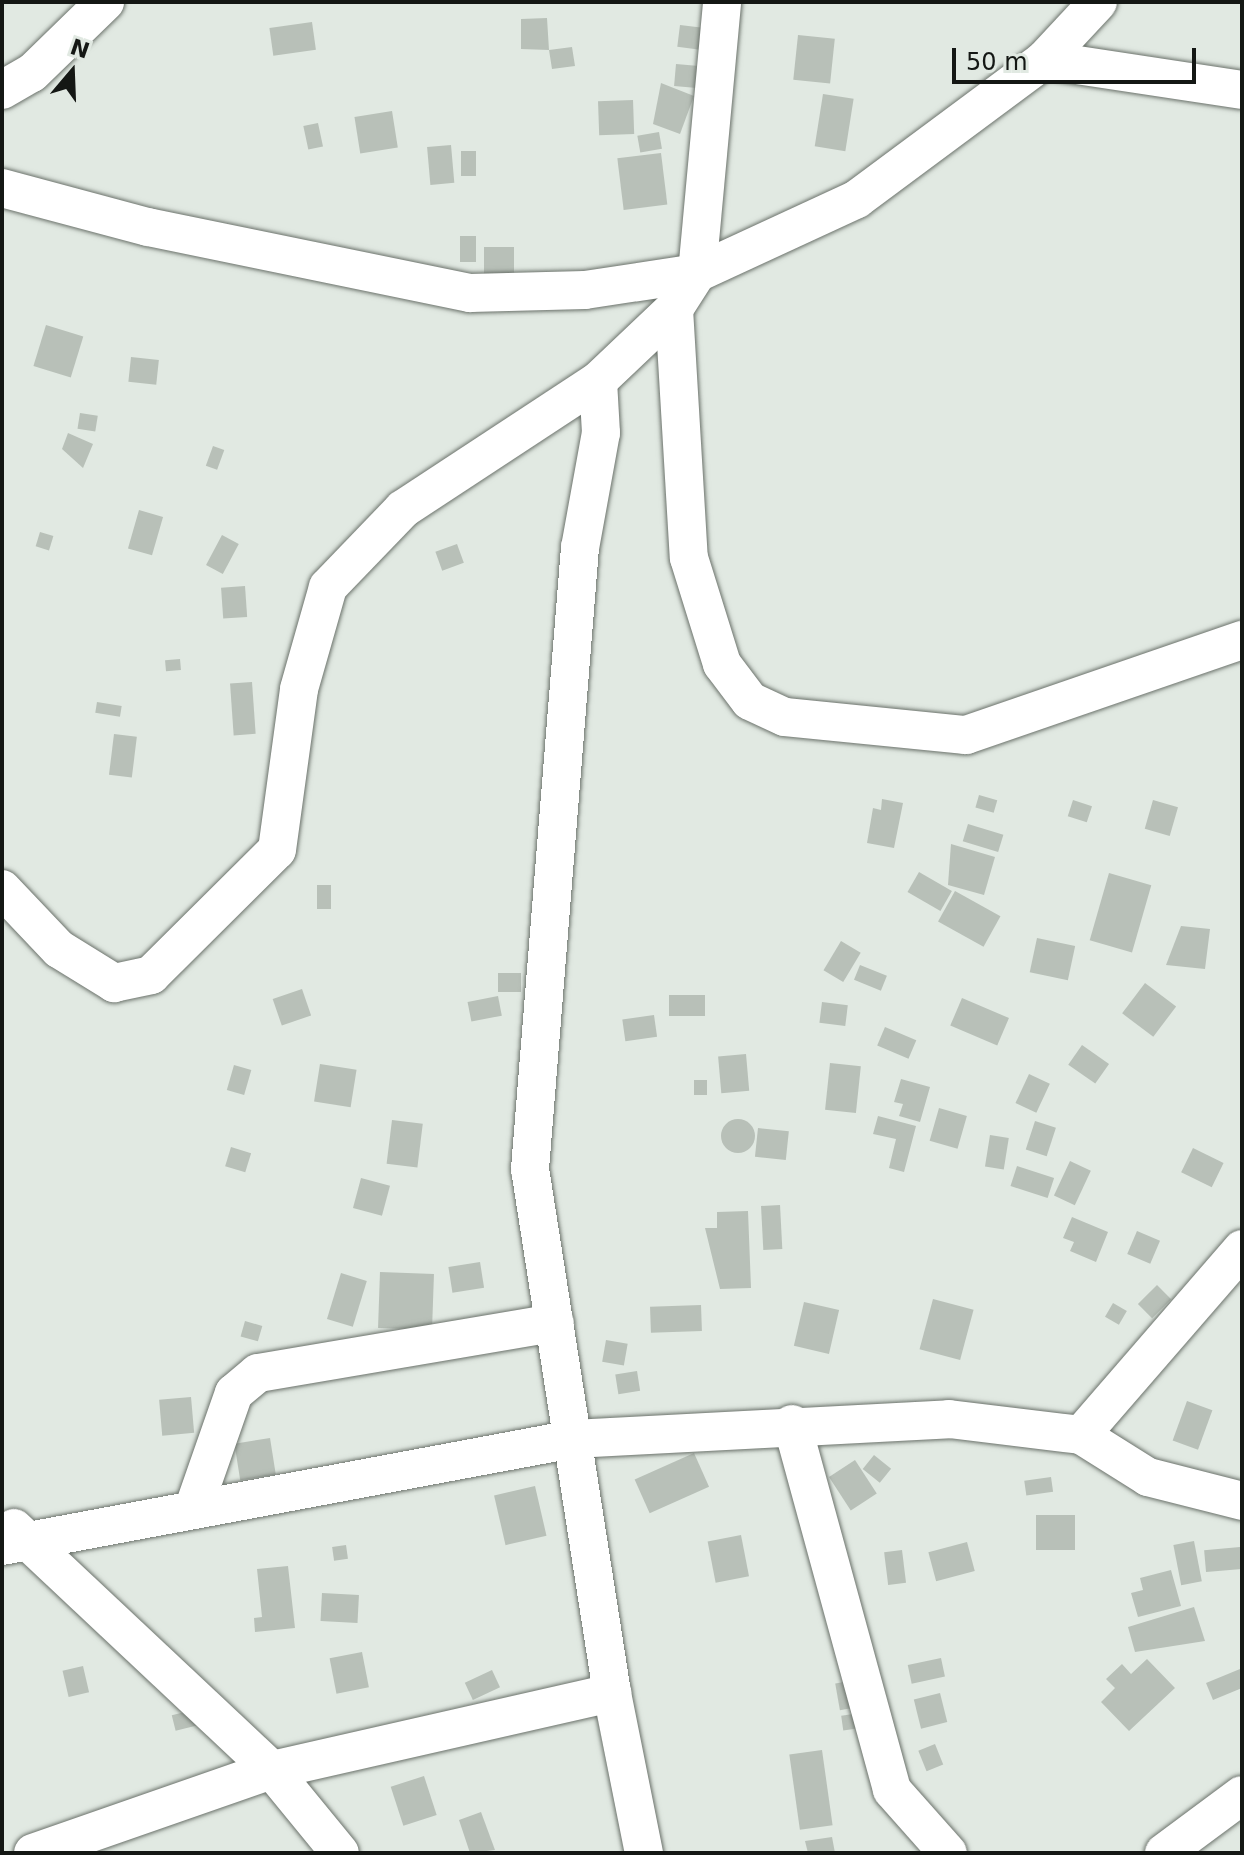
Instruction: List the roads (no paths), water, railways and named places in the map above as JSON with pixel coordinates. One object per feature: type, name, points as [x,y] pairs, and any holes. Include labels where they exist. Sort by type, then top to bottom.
[{"type":"street","points":[[2,90],[32,73],[105,2]]},
{"type":"street","points":[[2,889],[59,949],[114,983],[151,975],[277,850],[299,689],[328,587],[403,509],[598,381],[674,309],[697,273],[722,2]]},
{"type":"street","points":[[2,188],[148,227],[470,293],[585,290],[697,273],[857,199],[1044,60],[1098,2]]},
{"type":"street","points":[[1044,60],[1242,90]]},
{"type":"street","points":[[674,309],[689,558],[722,664],[750,701],[785,717],[966,735],[1242,640]]},
{"type":"street","points":[[598,381],[601,433],[580,548],[530,1169],[612,1693],[644,1853]]},
{"type":"street","points":[[1081,1435],[1242,1249]]},
{"type":"street","points":[[194,1507],[234,1393],[258,1373],[555,1323]]},
{"type":"street","points":[[11,1535],[194,1507],[573,1439],[792,1424],[949,1419],[1081,1435],[1148,1477],[1242,1501]]},
{"type":"street","points":[[792,1424],[892,1790],[948,1853]]},
{"type":"street","points":[[11,1535],[272,1770],[340,1853]]},
{"type":"street","points":[[33,1853],[272,1770],[612,1693]]},
{"type":"street","points":[[1164,1853],[1242,1795]]}]
